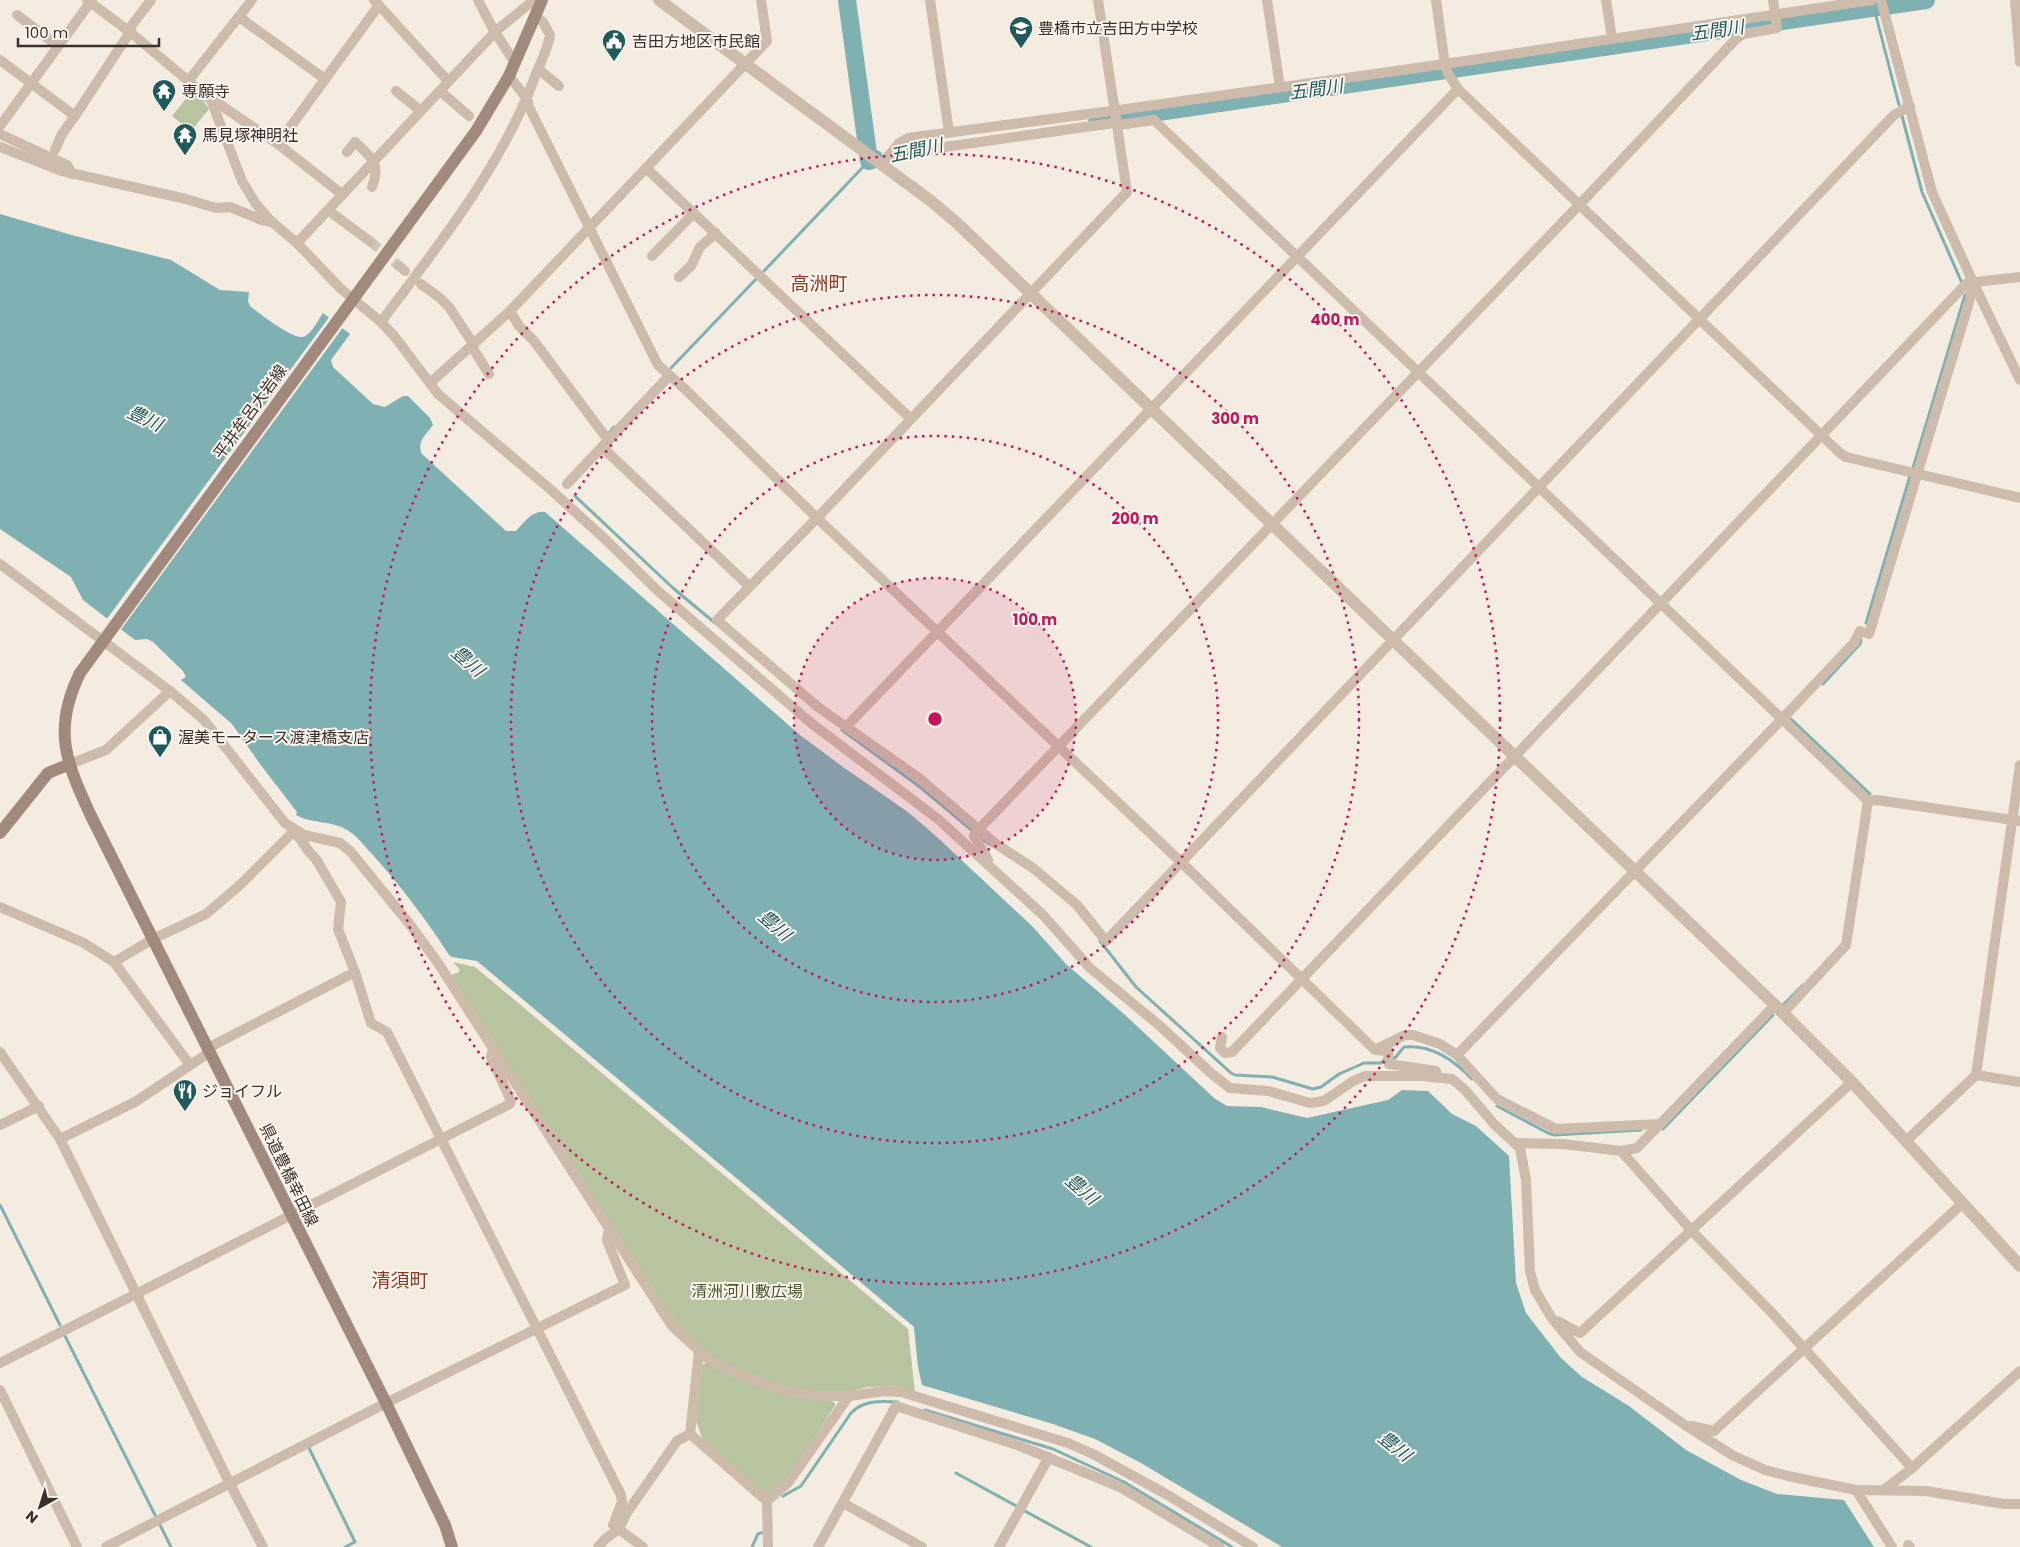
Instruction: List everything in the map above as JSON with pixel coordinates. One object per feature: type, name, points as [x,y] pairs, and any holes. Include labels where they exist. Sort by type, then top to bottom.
[{"type":"main road","name":"平井牟呂大岩線","points":[[70,764],[64,746],[63,732],[68,703],[80,673],[458,157],[509,76],[541,1]]},
{"type":"main road","points":[[0,833],[48,773],[70,764]]},
{"type":"main road","name":"県道豊橋幸田線","points":[[70,764],[91,816],[386,1403],[445,1525],[452,1547]]},
{"type":"street","points":[[55,150],[62,134],[130,32],[132,25],[151,0]]},
{"type":"street","points":[[189,80],[252,0]]},
{"type":"street","points":[[478,0],[495,32],[515,63]]},
{"type":"street","points":[[659,0],[746,64],[886,160],[938,207],[1779,1009],[1852,1082],[2020,1266]]},
{"type":"street","points":[[430,383],[510,311],[767,42],[761,0]]},
{"type":"street","points":[[930,0],[949,132]]},
{"type":"street","points":[[1098,0],[1127,192],[718,620],[818,707],[920,778],[977,832],[1032,868],[1077,905],[1106,941],[1701,320],[1894,115],[1910,106]]},
{"type":"street","points":[[1267,0],[1280,87]]},
{"type":"street","points":[[1436,0],[1446,67],[1458,89],[1846,457],[2020,498]]},
{"type":"street","points":[[1606,0],[1612,38]]},
{"type":"street","points":[[977,832],[1735,40],[1743,34],[1777,28],[1773,0]]},
{"type":"street","points":[[2015,0],[2020,62]]},
{"type":"street","points":[[0,126],[90,1],[189,80],[211,100],[278,144],[343,195]]},
{"type":"street","points":[[297,243],[330,211],[374,161],[495,32],[530,3],[541,1]]},
{"type":"street","points":[[886,160],[899,143],[908,138],[949,132],[1116,117],[1280,87],[1446,67],[1612,38],[1878,1],[1885,14],[1932,192],[1972,282],[2020,380]]},
{"type":"street","points":[[278,144],[376,3],[448,81]]},
{"type":"street","points":[[17,15],[58,46]]},
{"type":"street","points":[[381,322],[489,172],[527,99],[550,35],[543,22],[536,16]]},
{"type":"street","points":[[239,17],[325,79]]},
{"type":"street","points":[[0,60],[75,116]]},
{"type":"street","points":[[538,69],[559,86]]},
{"type":"street","points":[[509,76],[527,99],[529,107],[588,228],[658,365],[937,632],[1060,746],[1375,1050],[1388,1052],[1389,1064],[1444,1073],[1465,1090],[1495,1125],[1515,1142],[1522,1152],[1526,1180],[1530,1271],[1535,1290],[1551,1317],[1580,1352],[1685,1425],[1732,1455],[1750,1464],[1788,1476],[1856,1490],[1926,1491],[2004,1504],[2020,1504]]},
{"type":"street","points":[[846,727],[1458,89]]},
{"type":"street","points":[[396,91],[421,111]]},
{"type":"street","points":[[440,91],[468,116]]},
{"type":"street","points":[[211,100],[242,181],[250,194],[272,222],[297,243],[352,301],[381,322],[395,336],[438,394],[550,489],[658,591],[811,723],[938,819],[1044,916],[1090,968],[1160,1026],[1212,1074],[1230,1088],[1268,1091],[1310,1103],[1329,1098],[1353,1081],[1365,1076],[1422,1076],[1452,1079]]},
{"type":"street","points":[[886,160],[1113,122],[1116,117]]},
{"type":"street","points":[[1116,117],[1154,120],[1868,801],[1877,800],[2016,820]]},
{"type":"street","points":[[0,134],[67,165],[72,174]]},
{"type":"street","points":[[347,152],[355,142],[374,161],[376,176],[372,187]]},
{"type":"street","points":[[0,147],[72,174],[186,199],[216,208],[230,207],[272,222]]},
{"type":"street","points":[[646,168],[911,419]]},
{"type":"street","points":[[330,211],[371,242]]},
{"type":"street","points":[[652,256],[694,213]]},
{"type":"street","points":[[679,277],[691,266],[700,247],[716,233]]},
{"type":"street","points":[[1222,1037],[1220,1048],[1225,1053],[1232,1052],[1967,283],[2020,277]]},
{"type":"street","points":[[1457,1055],[1782,720],[1854,643],[1860,631],[1868,634],[1918,475],[1970,299],[1972,282]]},
{"type":"street","points":[[421,284],[440,298],[449,308],[489,374]]},
{"type":"street","points":[[510,311],[519,326],[534,341],[605,443],[749,586]]},
{"type":"street","points":[[567,484],[669,376]]},
{"type":"street","points":[[0,564],[170,691],[204,720],[278,815],[293,829],[316,859],[341,902],[338,929],[355,972],[371,1023],[387,1032],[620,1495],[622,1502],[613,1525],[644,1547]]},
{"type":"street","points":[[70,764],[106,750],[170,691]]},
{"type":"street","points":[[1906,1141],[1976,1076],[2016,820],[2020,765]]},
{"type":"street","points":[[1515,1142],[1563,1144],[1621,1151],[1637,1148],[1846,945],[1868,801]]},
{"type":"street","points":[[114,962],[153,938],[206,914],[240,885],[291,834],[293,829]]},
{"type":"street","points":[[293,829],[304,835],[340,842],[358,859],[414,929],[672,1326],[699,1352],[730,1371],[778,1389],[797,1393],[849,1396],[885,1391],[901,1392],[1068,1443],[1125,1470],[1253,1547]]},
{"type":"street","points":[[977,832],[988,860],[986,864]]},
{"type":"street","points":[[0,907],[82,942],[114,962],[190,1065]]},
{"type":"street","points":[[60,1139],[135,1102],[209,1050],[355,972]]},
{"type":"street","points":[[1375,1050],[1405,1036],[1413,1035],[1440,1044],[1457,1055],[1497,1099],[1556,1129],[1660,1124]]},
{"type":"street","points":[[0,1362],[136,1295],[290,1214],[510,1104],[511,1101],[491,1057],[493,1048]]},
{"type":"street","points":[[0,1052],[60,1139],[263,1547]]},
{"type":"street","points":[[1976,1076],[2020,1082]]},
{"type":"street","points":[[1551,1317],[1580,1333],[1852,1082]]},
{"type":"street","points":[[0,1125],[39,1106]]},
{"type":"street","points":[[1621,1151],[1692,1231],[1773,1314],[1912,1468]]},
{"type":"street","points":[[1685,1425],[1714,1431],[1963,1203]]},
{"type":"street","points":[[106,1547],[386,1403],[625,1285],[607,1240],[609,1230]]},
{"type":"street","points":[[690,1434],[699,1352]]},
{"type":"street","points":[[1884,1490],[1912,1468],[2020,1371]]},
{"type":"street","points":[[0,1390],[77,1547]]},
{"type":"street","points":[[767,1502],[788,1483],[849,1396]]},
{"type":"street","points":[[818,1547],[896,1406],[1049,1456],[1120,1487],[1220,1547]]},
{"type":"street","points":[[598,1547],[605,1539],[619,1529],[626,1514],[677,1441],[690,1434]]},
{"type":"street","points":[[690,1434],[767,1502],[768,1547]]},
{"type":"street","points":[[1000,1547],[1049,1456]]},
{"type":"street","points":[[1856,1490],[1892,1547]]},
{"type":"street","points":[[843,1503],[922,1547]]},
{"type":"green space","points":[[193,90],[201,97],[209,109],[191,131],[172,116]]},
{"type":"green space","name":"清洲河川敷広場","points":[[453,962],[475,967],[908,1329],[915,1392],[892,1386],[869,1387],[846,1392],[792,1390],[717,1361],[680,1330],[451,975],[460,970]]},
{"type":"green space","points":[[708,1362],[728,1373],[831,1400],[835,1403],[835,1406],[786,1480],[767,1495],[704,1443],[696,1421],[702,1365]]},
{"type":"water","name":"豊川","points":[[0,214],[75,236],[171,260],[220,290],[249,292],[248,301],[250,306],[276,325],[298,337],[308,334],[323,313],[350,334],[331,360],[333,367],[373,404],[385,407],[403,396],[408,396],[430,418],[433,425],[421,442],[420,450],[422,454],[506,531],[516,531],[532,515],[545,512],[800,735],[908,812],[938,838],[1033,927],[1066,964],[1124,1014],[1214,1098],[1227,1106],[1261,1107],[1307,1118],[1388,1100],[1402,1090],[1428,1091],[1452,1114],[1476,1126],[1509,1156],[1516,1283],[1526,1313],[1561,1358],[1582,1377],[1629,1406],[1686,1450],[1741,1480],[1777,1494],[1844,1500],[1874,1547],[1282,1547],[1141,1463],[1095,1439],[1053,1424],[922,1385],[918,1367],[914,1327],[477,961],[449,955],[403,890],[351,832],[341,827],[308,820],[296,815],[297,812],[232,724],[181,680],[186,677],[183,671],[153,642],[147,639],[135,640],[83,600],[71,577],[0,529]]},
{"type":"pier","points":[[330,316],[344,326],[120,631],[106,620]]},
{"type":"waterway","name":"五間川","points":[[847,0],[869,161],[875,159]]},
{"type":"waterway","name":"五間川","points":[[1097,121],[1926,0]]},
{"type":"waterway","points":[[1874,8],[1899,105]]},
{"type":"waterway","points":[[1902,116],[1922,192],[1962,283]]},
{"type":"waterway","points":[[764,271],[865,165]]},
{"type":"waterway","points":[[671,368],[758,277]]},
{"type":"waterway","points":[[1913,468],[1965,295]]},
{"type":"waterway","points":[[609,433],[614,427]]},
{"type":"waterway","points":[[1866,623],[1910,476]]},
{"type":"waterway","points":[[575,496],[673,588],[715,623]]},
{"type":"waterway","points":[[1823,684],[1860,644],[1861,640]]},
{"type":"waterway","points":[[1791,719],[1870,794]]},
{"type":"waterway","points":[[842,730],[920,787],[974,832]]},
{"type":"waterway","points":[[978,836],[989,844]]},
{"type":"waterway","points":[[1100,941],[1136,987],[1235,1075],[1272,1077],[1313,1089],[1321,1087],[1339,1074],[1364,1063],[1381,1063],[1385,1059]]},
{"type":"waterway","points":[[1784,1004],[1803,985]]},
{"type":"waterway","points":[[1663,1129],[1773,1015]]},
{"type":"waterway","points":[[1392,1058],[1395,1058],[1404,1047],[1424,1048],[1450,1060],[1472,1079]]},
{"type":"waterway","points":[[1497,1106],[1554,1135],[1641,1130]]},
{"type":"waterway","points":[[0,1205],[60,1325]]},
{"type":"waterway","points":[[64,1334],[156,1517]]},
{"type":"waterway","points":[[783,1496],[801,1486],[851,1413],[861,1406],[872,1402],[898,1402]]},
{"type":"waterway","points":[[925,1410],[1053,1449],[1124,1482],[1232,1547]]},
{"type":"waterway","points":[[308,1446],[355,1542],[345,1547]]},
{"type":"waterway","points":[[956,1473],[1018,1507]]},
{"type":"waterway","points":[[1023,1510],[1091,1547]]},
{"type":"waterway","points":[[159,1523],[171,1547]]},
{"type":"waterway","points":[[752,1547],[758,1534],[764,1532]]},
{"type":"tunnel","points":[[371,242],[399,266]]},
{"type":"place","name":"豊橋市立吉田方中学校","points":[[1021,49]]},
{"type":"place","name":"吉田方地区市民館","points":[[614,62]]},
{"type":"place","name":"専願寺","points":[[164,112]]},
{"type":"place","name":"馬見塚神明社","points":[[185,156]]},
{"type":"place","name":"渥美モータース渡津橋支店","points":[[160,758]]},
{"type":"place","name":"ジョイフル","points":[[185,1112]]},
{"type":"district","name":"高洲町","points":[[819,283]]},
{"type":"district","name":"清須町","points":[[400,1280]]}]
